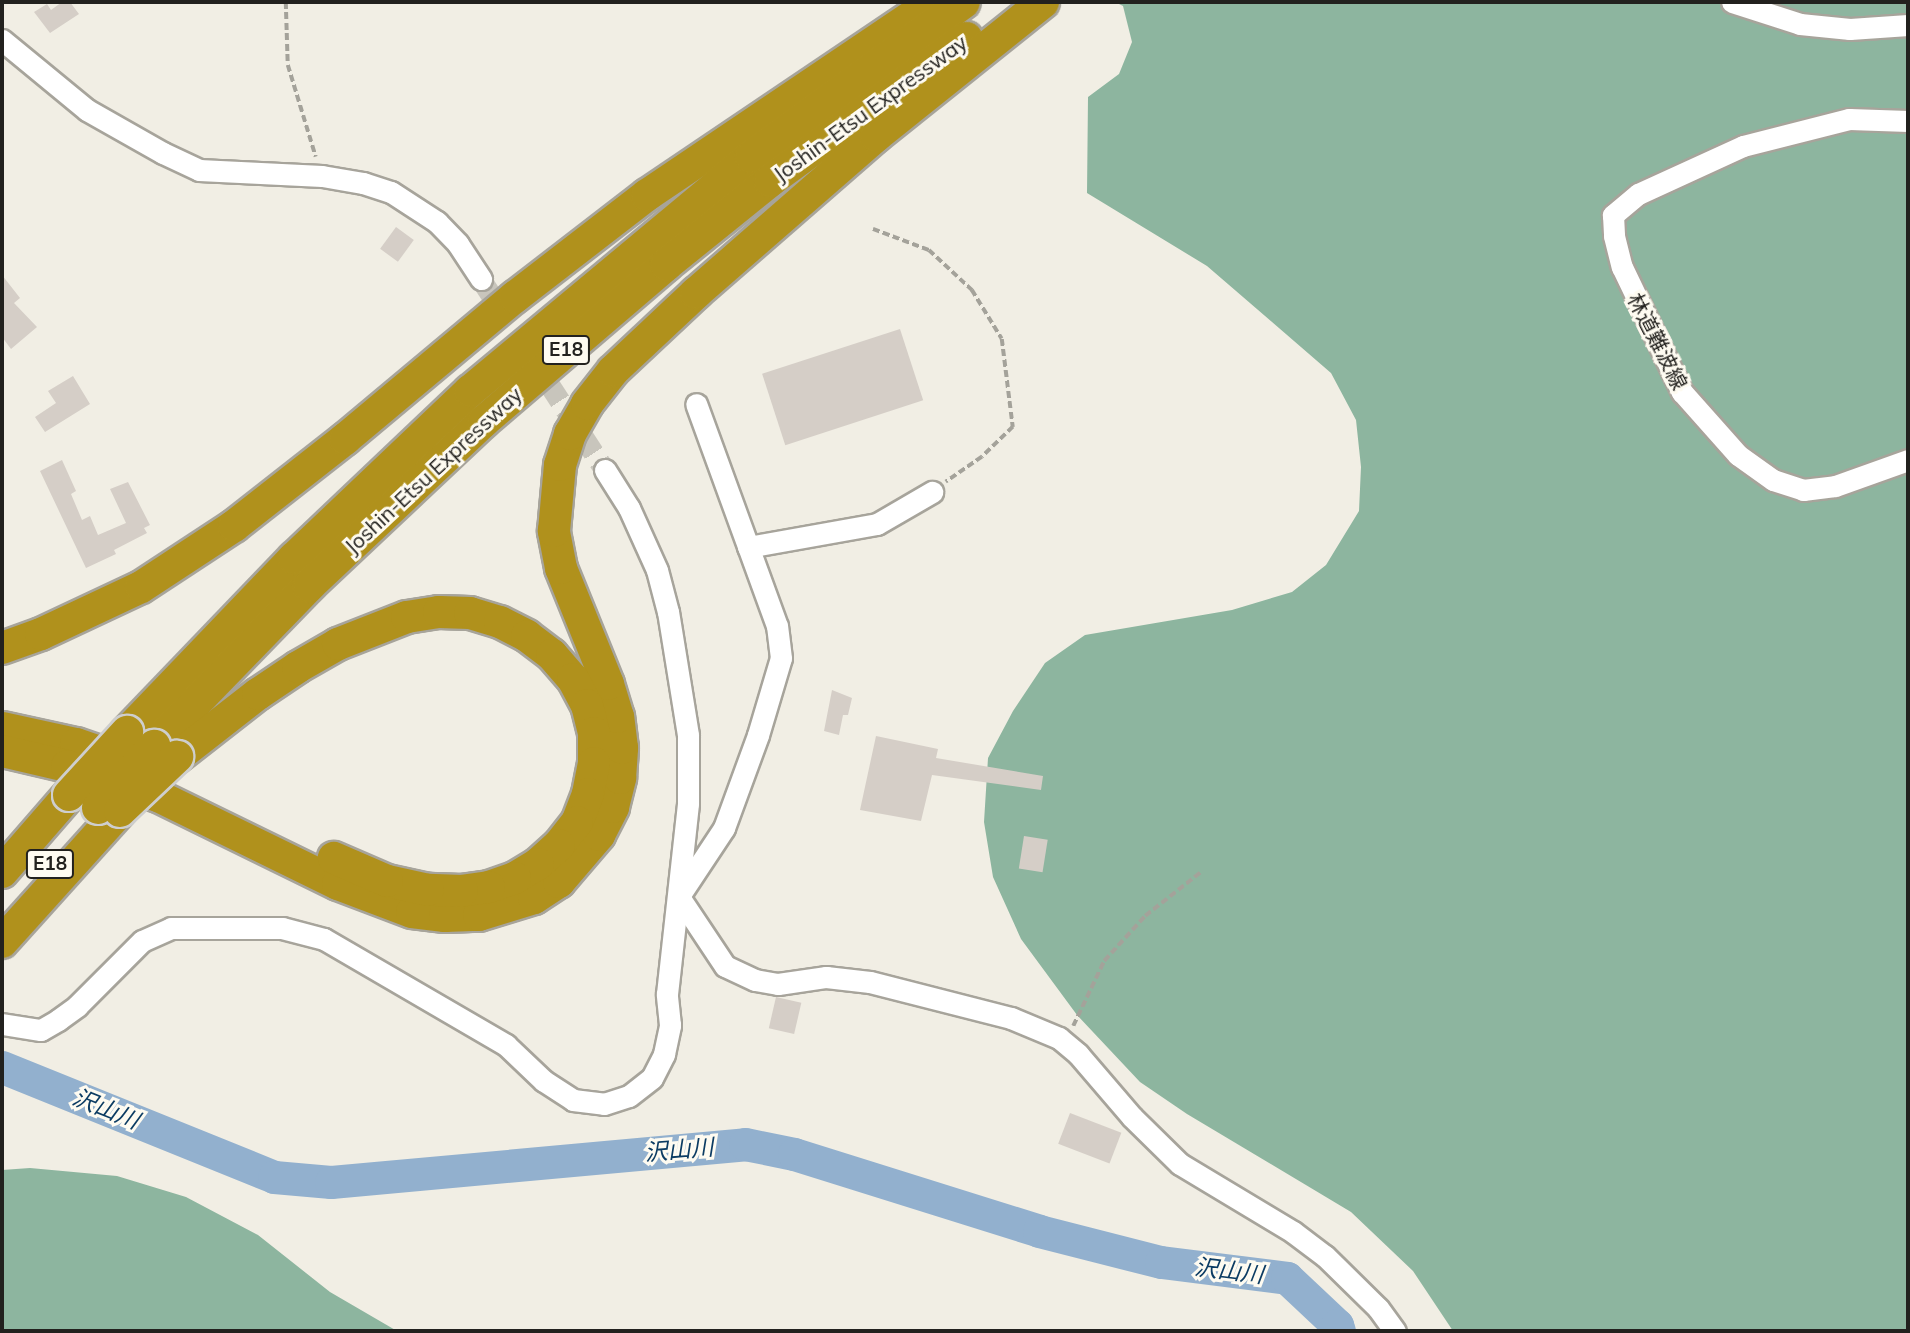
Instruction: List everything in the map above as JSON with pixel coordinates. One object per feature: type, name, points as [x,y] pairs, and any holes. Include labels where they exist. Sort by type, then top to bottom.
[{"type":"highway","points":[[2,648],[51,630],[141,587],[234,526],[345,439],[515,297],[647,195],[933,2]]},
{"type":"highway","name":"Joshin-Etsu Expressway","points":[[2,920],[109,809],[153,745],[294,558],[470,391],[751,157],[964,2]]},
{"type":"highway","name":"Joshin-Etsu Expressway","points":[[2,872],[69,795],[153,745],[309,586],[483,422],[563,352],[770,181],[869,107],[1019,2]]},
{"type":"highway","points":[[2,751],[66,766],[158,796],[338,884],[412,912],[445,916],[479,915],[507,909],[534,898],[559,882],[580,861],[599,835],[613,807],[620,778],[622,748],[618,717],[608,684],[561,568],[554,531],[560,465],[570,434],[587,404],[613,371],[696,293],[876,136],[1043,2]]},
{"type":"highway","points":[[2,728],[76,744],[130,762],[232,806],[349,866],[387,881],[428,890],[462,891],[489,887],[515,878],[538,864],[559,845],[577,822],[588,794],[594,763],[594,733],[587,705],[573,679],[552,655],[527,636],[500,622],[470,613],[439,612],[407,617],[338,644],[258,694],[153,745]]},
{"type":"highway","points":[[2,942],[109,809]]},
{"type":"street","points":[[1732,2],[1800,24],[1850,29],[1908,25]]},
{"type":"street","points":[[2,40],[87,110],[199,170],[322,176],[363,183],[391,192],[415,205],[437,222],[458,244],[481,279]]},
{"type":"street","name":"林道難波線","points":[[1908,121],[1893,118],[1849,119],[1743,146],[1638,194],[1613,215],[1614,236],[1622,267],[1682,392],[1738,455],[1773,480],[1803,490],[1835,486],[1908,460]]},
{"type":"street","points":[[679,897],[724,828],[758,736],[781,657],[777,626],[696,404]]},
{"type":"street","points":[[2,1024],[41,1030],[77,1006],[142,941],[171,928],[282,928],[324,939],[506,1045],[544,1081],[573,1100],[604,1104],[629,1096],[652,1078],[664,1054],[670,1025],[667,994],[688,803],[688,735],[668,612],[657,569],[645,540],[605,470]]},
{"type":"street","points":[[748,547],[877,524],[932,492]]},
{"type":"street","points":[[679,897],[725,966],[755,979],[778,984],[826,977],[870,982],[1011,1018],[1063,1043],[1078,1054],[1132,1118],[1180,1164],[1293,1232],[1325,1256],[1378,1308],[1395,1331]]},
{"type":"path","points":[[286,2],[288,65],[322,176]]},
{"type":"path","points":[[873,229],[929,250],[972,290],[1002,339],[1013,427],[982,457],[932,492]]},
{"type":"path","points":[[1063,1043],[1104,961],[1145,916],[1201,872]]},
{"type":"green space","points":[[1115,2],[1908,2],[1908,1331],[1453,1331],[1413,1271],[1351,1212],[1187,1114],[1140,1082],[1077,1015],[1021,939],[993,877],[984,822],[988,758],[1013,711],[1045,663],[1085,635],[1232,610],[1292,592],[1326,565],[1359,511],[1361,467],[1356,420],[1331,373],[1207,266],[1087,193],[1088,97],[1119,74],[1132,42],[1123,6]]},
{"type":"green space","points":[[30,1168],[117,1176],[186,1197],[258,1235],[330,1292],[397,1331],[2,1331],[2,1170]]},
{"type":"building","points":[[62,2],[70,2],[79,14],[50,33],[34,12],[47,4],[51,10]]},
{"type":"building","points":[[396,227],[414,240],[398,262],[380,249]]},
{"type":"building","points":[[2,275],[20,298],[14,303],[37,327],[11,349],[2,337]]},
{"type":"building","points":[[900,329],[923,400],[785,445],[762,374]]},
{"type":"building","points":[[73,376],[90,404],[45,432],[35,417],[56,403],[48,391]]},
{"type":"building","points":[[62,460],[76,491],[71,494],[82,520],[90,516],[98,535],[126,523],[110,489],[128,482],[150,525],[144,528],[147,533],[114,550],[116,554],[86,568],[40,471]]},
{"type":"building","points":[[832,690],[852,698],[848,715],[843,715],[839,735],[824,731]]},
{"type":"building","points":[[876,736],[938,749],[936,758],[1043,776],[1041,790],[932,775],[921,821],[860,810]]},
{"type":"building","points":[[1024,836],[1048,840],[1043,872],[1019,869]]},
{"type":"building","points":[[776,997],[801,1003],[794,1034],[769,1028]]},
{"type":"building","points":[[1070,1113],[1121,1133],[1110,1164],[1058,1144]]},
{"type":"waterway","name":"沢山川","points":[[2,1067],[274,1177],[331,1182],[745,1144],[794,1154],[1039,1231],[1161,1262],[1287,1278],[1337,1325],[1339,1331]]},
{"type":"tunnel","points":[[481,279],[605,470]]}]
